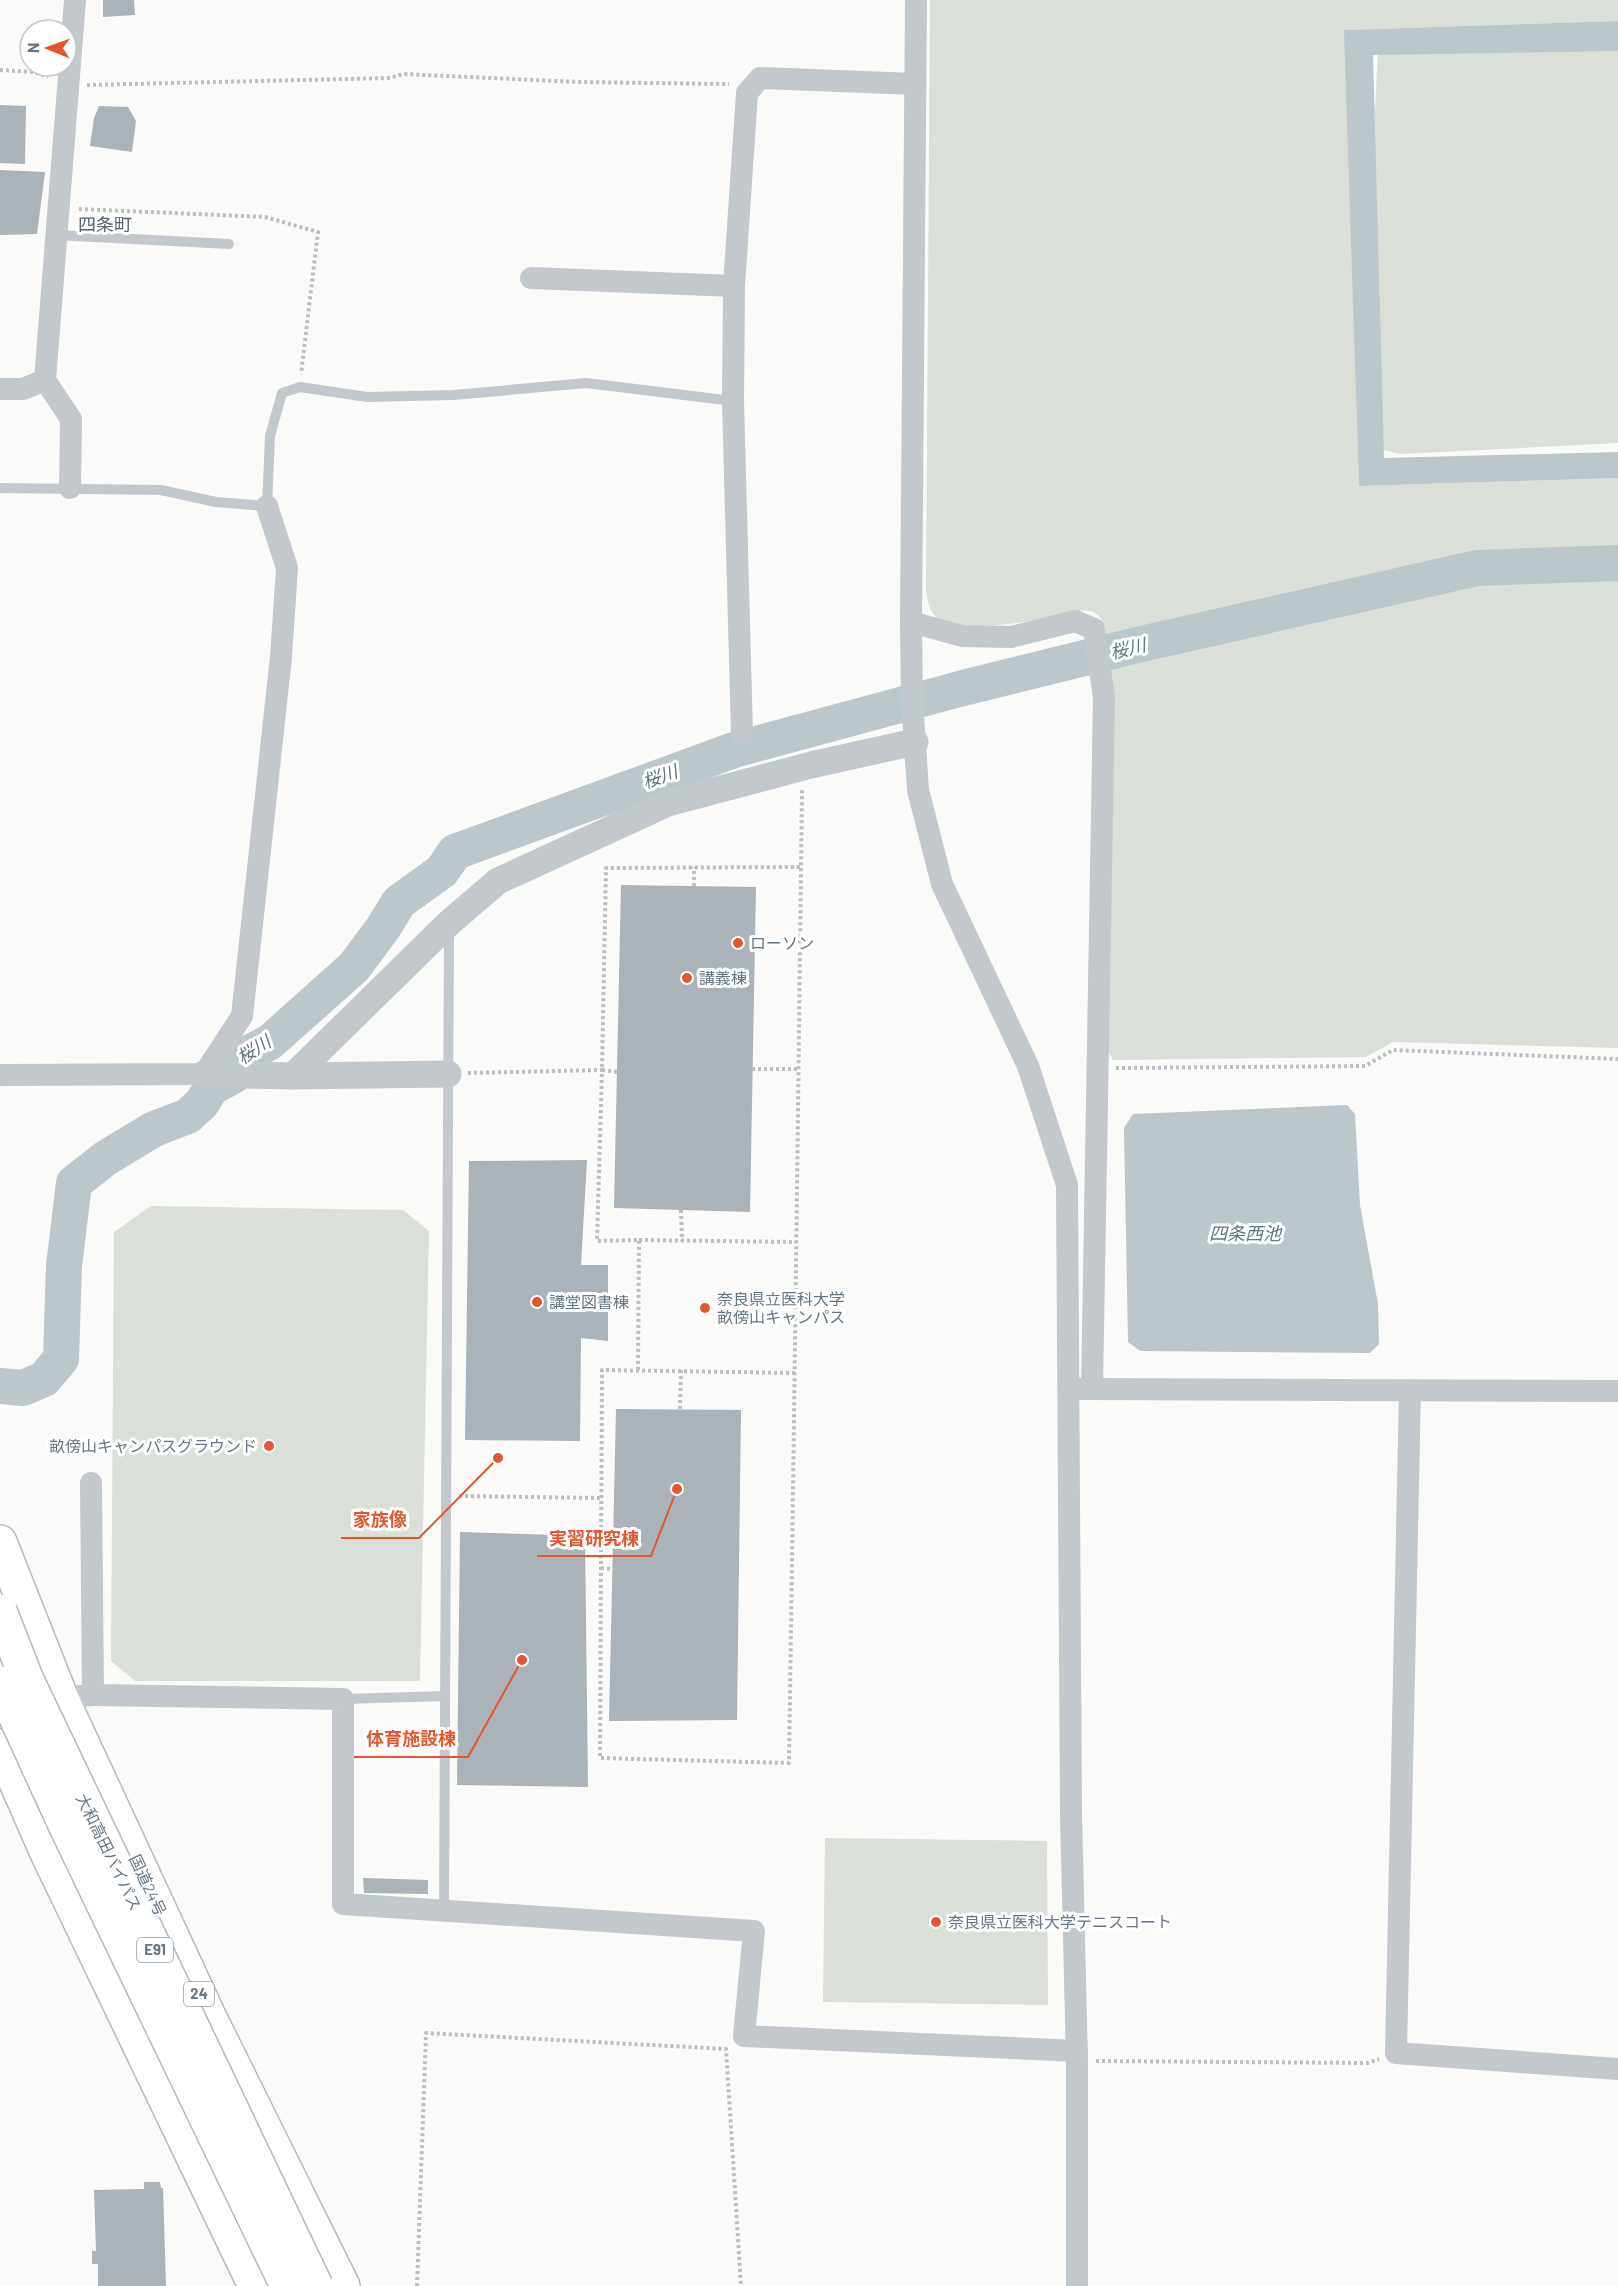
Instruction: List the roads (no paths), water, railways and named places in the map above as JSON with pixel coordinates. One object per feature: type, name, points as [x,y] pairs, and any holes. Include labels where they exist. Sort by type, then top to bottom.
[{"type":"highway","name":"国道24号","points":[[0,1542],[77,1697],[209,2016],[343,2286]]},
{"type":"highway","name":"大和高田バイパス","points":[[0,1611],[27,1680],[316,2286]]},
{"type":"highway","name":"大和高田バイパス","points":[[0,1683],[67,1829],[287,2286]]},
{"type":"highway","points":[[0,1746],[47,1853],[255,2286]]},
{"type":"street","points":[[70,488],[71,418],[45,380],[75,0]]},
{"type":"street","points":[[916,0],[911,622],[918,790],[942,884],[1028,1066],[1067,1185],[1071,1814],[1077,2056],[1077,2286]]},
{"type":"street","points":[[742,734],[733,401],[734,286],[747,93],[760,78],[915,84]]},
{"type":"street","points":[[531,278],[734,286]]},
{"type":"street","points":[[0,388],[23,389],[45,380]]},
{"type":"street","points":[[204,1074],[242,1016],[281,657],[286,568],[267,506]]},
{"type":"street","points":[[911,622],[962,636],[1011,637],[1075,621],[1094,629],[1104,697],[1092,1389]]},
{"type":"street","points":[[293,1076],[449,923],[498,881],[668,803],[802,767],[915,742]]},
{"type":"street","points":[[0,1075],[448,1074]]},
{"type":"street","points":[[1069,1389],[1618,1391]]},
{"type":"street","points":[[1410,1390],[1396,2053],[1618,2069]]},
{"type":"street","points":[[77,1697],[91,1483]]},
{"type":"street","points":[[0,1715],[77,1697],[343,1699],[343,1904],[754,1931],[744,2036],[1077,2056]]},
{"type":"lane","points":[[56,235],[228,244]]},
{"type":"lane","points":[[0,488],[160,490],[216,502],[267,506],[270,436],[282,393],[300,387],[367,398],[454,395],[586,383],[733,401]]},
{"type":"lane","points":[[444,1910],[449,923]]},
{"type":"lane","points":[[343,1699],[445,1696]]},
{"type":"water","points":[[1618,21],[1618,51],[1373,55],[1384,458],[1618,452],[1618,478],[1359,486],[1344,30]]},
{"type":"water","name":"四条西池","points":[[1347,1105],[1355,1114],[1360,1205],[1378,1304],[1379,1344],[1370,1353],[1140,1351],[1128,1342],[1124,1128],[1133,1114]]},
{"type":"waterway","name":"桜川","points":[[0,1386],[23,1388],[44,1379],[61,1359],[64,1266],[74,1183],[106,1158],[154,1129],[188,1116],[202,1103],[211,1088],[233,1076],[232,1062],[270,1042],[354,967],[399,902],[442,871],[455,852],[734,750],[963,688],[1137,645],[1477,568],[1618,563]]},
{"type":"place","name":"ローソン","points":[[738,943]]},
{"type":"place","name":"講義棟","points":[[687,978]]},
{"type":"place","name":"講堂図書棟","points":[[537,1302]]},
{"type":"place","name":"奈良県立医科大学 畝傍山キャンパス","points":[[705,1308]]},
{"type":"place","name":"畝傍山キャンパスグラウンド","points":[[269,1446]]},
{"type":"place","name":"家族像","points":[[498,1458]]},
{"type":"place","name":"実習研究棟","points":[[677,1489]]},
{"type":"place","name":"体育施設棟","points":[[522,1660]]},
{"type":"place","name":"奈良県立医科大学テニスコート","points":[[936,1922]]},
{"type":"district","name":"四条町","points":[[105,225]]}]
